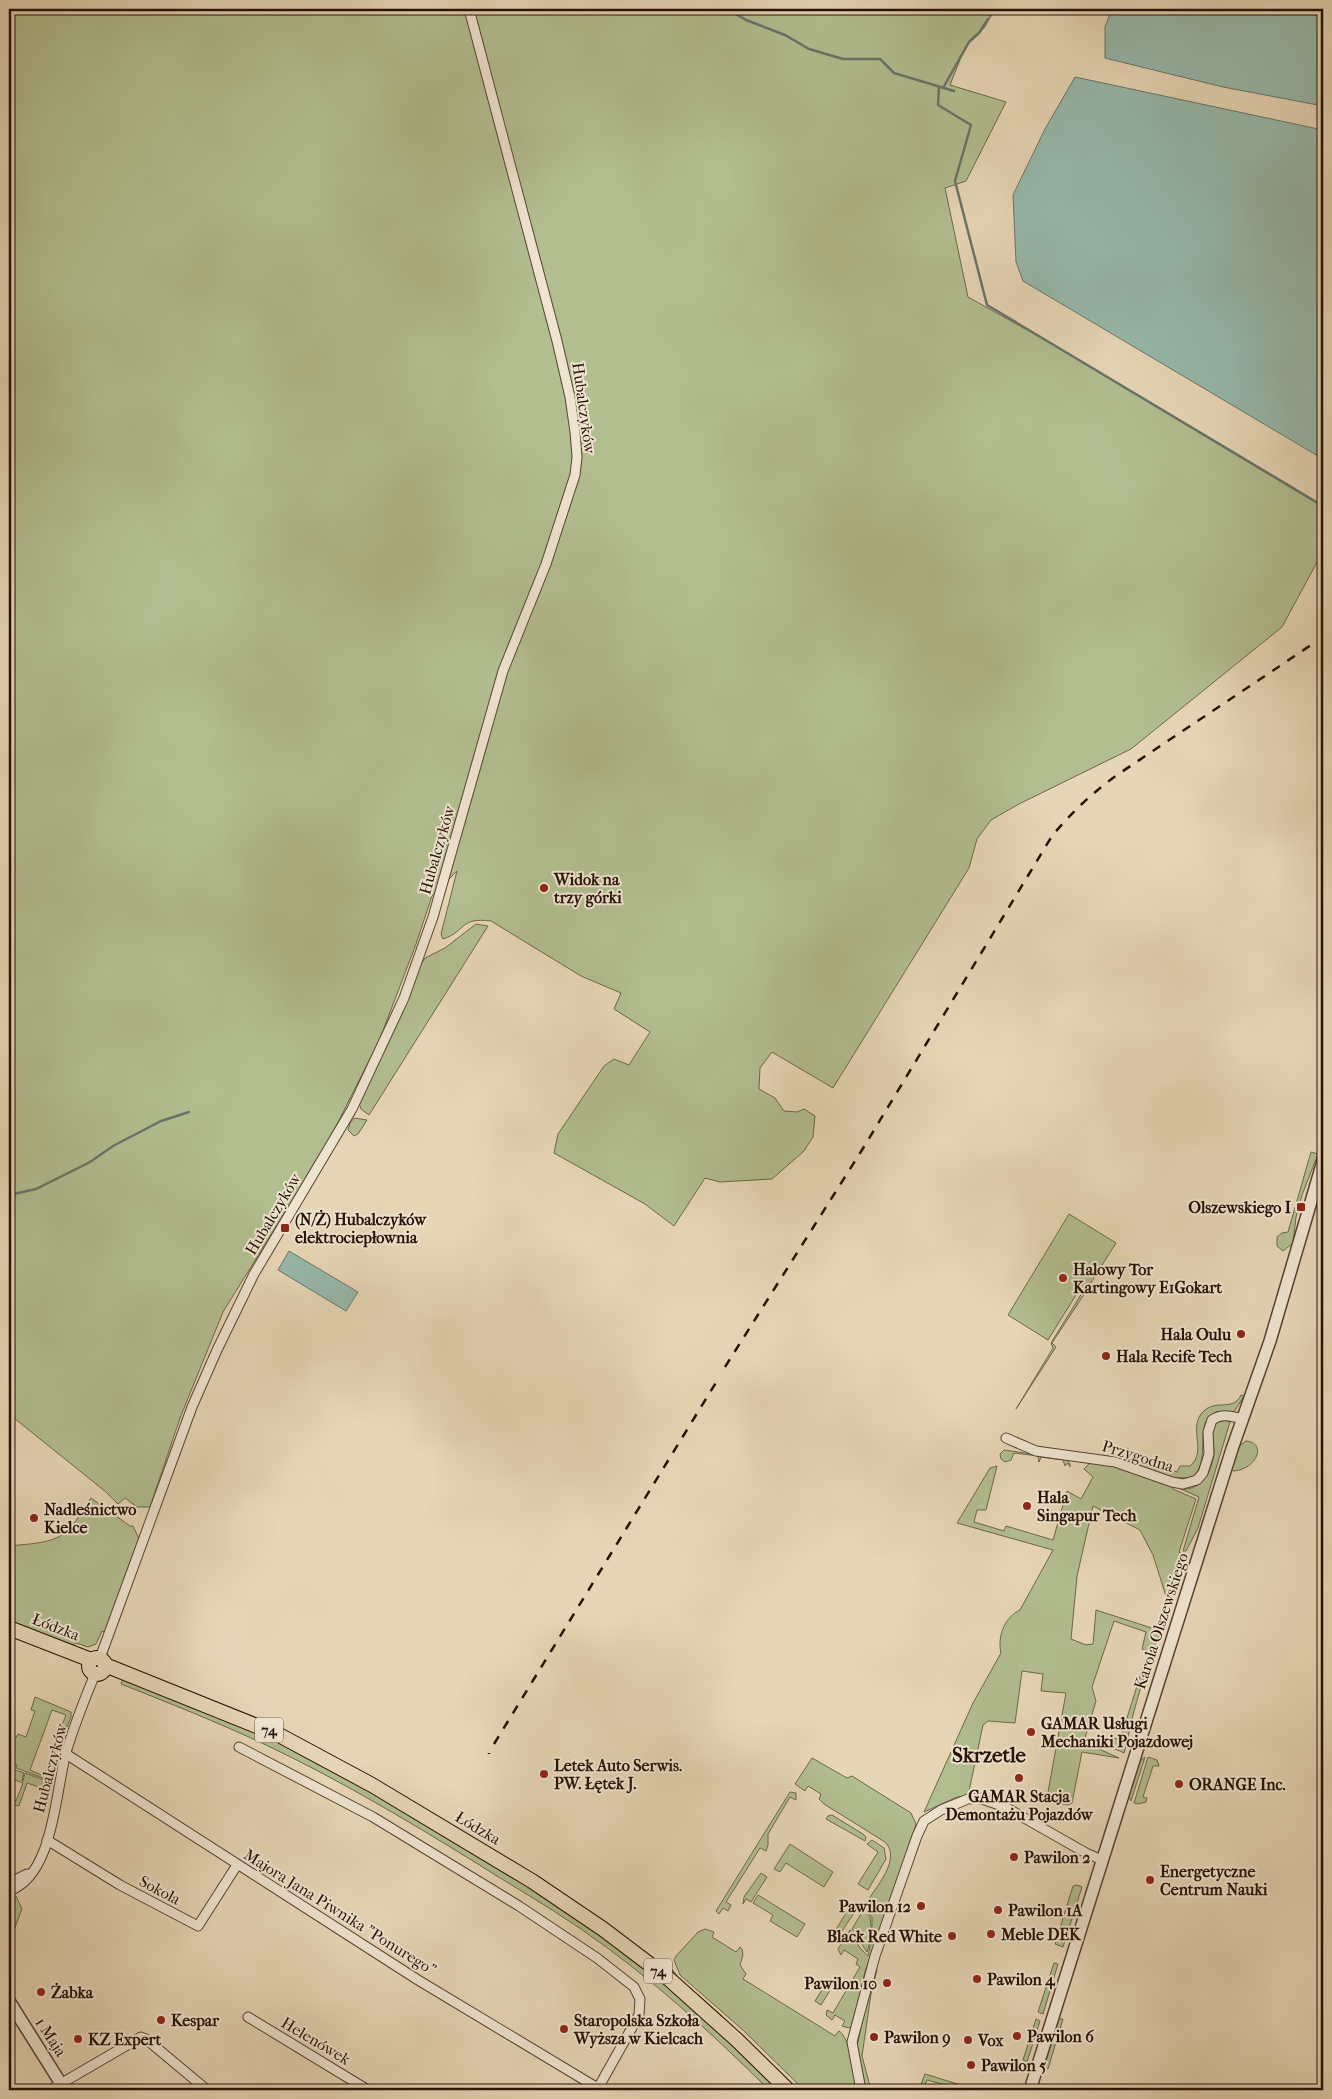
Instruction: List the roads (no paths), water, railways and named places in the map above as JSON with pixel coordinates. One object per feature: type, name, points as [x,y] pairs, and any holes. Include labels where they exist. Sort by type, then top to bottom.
[{"type":"main road","name":"Łódzka","points":[[9,1628],[279,1735],[372,1785],[532,1881],[599,1926],[669,1979],[737,2040],[788,2090]]},
{"type":"street","name":"Hubalczyków","points":[[9,1891],[25,1882],[43,1854],[66,1754],[192,1407],[217,1350],[254,1274],[352,1109],[404,998],[433,917],[504,671],[546,564],[576,475],[577,456],[570,397],[557,341],[469,9]]},
{"type":"street","name":"Karola Olszewskiego","points":[[1030,2090],[1232,1448],[1281,1306],[1323,1161]]},
{"type":"street","name":"Przygodna","points":[[1006,1438],[1036,1451],[1115,1462],[1183,1484],[1197,1480],[1203,1473],[1209,1454],[1208,1432],[1212,1420],[1218,1416],[1226,1415],[1243,1420]]},
{"type":"street","points":[[239,1747],[373,1817],[520,1906],[581,1947],[637,1991],[641,2003],[640,2012],[599,2090]]},
{"type":"street","name":"Majora Jana Piwnika \"Ponurego\"","points":[[66,1754],[237,1865],[599,2090]]},
{"type":"street","points":[[861,2090],[852,2042],[874,1956],[924,1821],[948,1806],[968,1799],[979,1798],[1005,1807],[1086,1853],[1102,1860]]},
{"type":"street","name":"Sokola","points":[[47,1840],[120,1885],[198,1926],[237,1865]]},
{"type":"street","points":[[9,1883],[34,1870]]},
{"type":"street","name":"1 Maja","points":[[9,2001],[63,2087]]},
{"type":"street","name":"Helenówek","points":[[248,2017],[368,2090]]},
{"type":"street","points":[[50,2090],[63,2087],[133,2040],[141,2038],[146,2039],[207,2090]]},
{"type":"waterway","points":[[213,9],[244,13],[264,13],[294,9]]},
{"type":"waterway","points":[[727,9],[746,20],[785,35],[809,49],[843,59],[880,59],[894,73],[954,91]]},
{"type":"waterway","points":[[990,16],[994,9]]},
{"type":"waterway","points":[[943,88],[969,42],[979,33],[988,19]]},
{"type":"waterway","points":[[939,87],[938,105],[971,125],[955,181],[987,305],[1323,506]]},
{"type":"waterway","points":[[9,1195],[36,1189],[90,1162],[113,1146],[161,1121],[189,1112]]},
{"type":"railway","points":[[725,1367],[862,1150],[1052,836],[1082,804],[1117,775],[1323,637]]},
{"type":"railway","points":[[494,1744],[720,1376]]},
{"type":"place","name":"Widok na trzy górki","points":[[544,888]]},
{"type":"place","name":"Olszewskiego I","points":[[1301,1207]]},
{"type":"place","name":"(N/Ż) Hubalczyków elektrociepłownia","points":[[285,1228]]},
{"type":"place","name":"Halowy Tor Kartingowy E1Gokart","points":[[1063,1278]]},
{"type":"place","name":"Hala Oulu","points":[[1241,1334]]},
{"type":"place","name":"Hala Recife Tech","points":[[1106,1356]]},
{"type":"place","name":"Hala Singapur Tech","points":[[1027,1506]]},
{"type":"place","name":"Nadleśnictwo Kielce","points":[[34,1518]]},
{"type":"place","name":"GAMAR Usługi Mechaniki Pojazdowej","points":[[1031,1732]]},
{"type":"place","name":"Letek Auto Serwis. PW. Łętek J.","points":[[544,1774]]},
{"type":"place","name":"GAMAR Stacja Demontażu Pojazdów","points":[[1019,1778]]},
{"type":"place","name":"ORANGE Inc.","points":[[1179,1784]]},
{"type":"place","name":"Pawilon 2","points":[[1014,1857]]},
{"type":"place","name":"Energetyczne Centrum Nauki","points":[[1150,1880]]},
{"type":"place","name":"Pawilon 12","points":[[921,1906]]},
{"type":"place","name":"Pawilon 1A","points":[[998,1910]]},
{"type":"place","name":"Meble DEK","points":[[991,1934]]},
{"type":"place","name":"Black Red White","points":[[952,1936]]},
{"type":"place","name":"Pawilon 4","points":[[977,1979]]},
{"type":"place","name":"Pawilon 10","points":[[887,1983]]},
{"type":"place","name":"Żabka","points":[[41,1992]]},
{"type":"place","name":"Kespar","points":[[161,2020]]},
{"type":"place","name":"Staropolska Szkoła Wyższa w Kielcach","points":[[564,2029]]},
{"type":"place","name":"Pawilon 6","points":[[1017,2036]]},
{"type":"place","name":"Pawilon 9","points":[[874,2037]]},
{"type":"place","name":"KZ Expert","points":[[78,2039]]},
{"type":"place","name":"Vox","points":[[968,2040]]},
{"type":"place","name":"Pawilon 5","points":[[971,2065]]},
{"type":"district","name":"Skrzetle","points":[[989,1755]]}]
